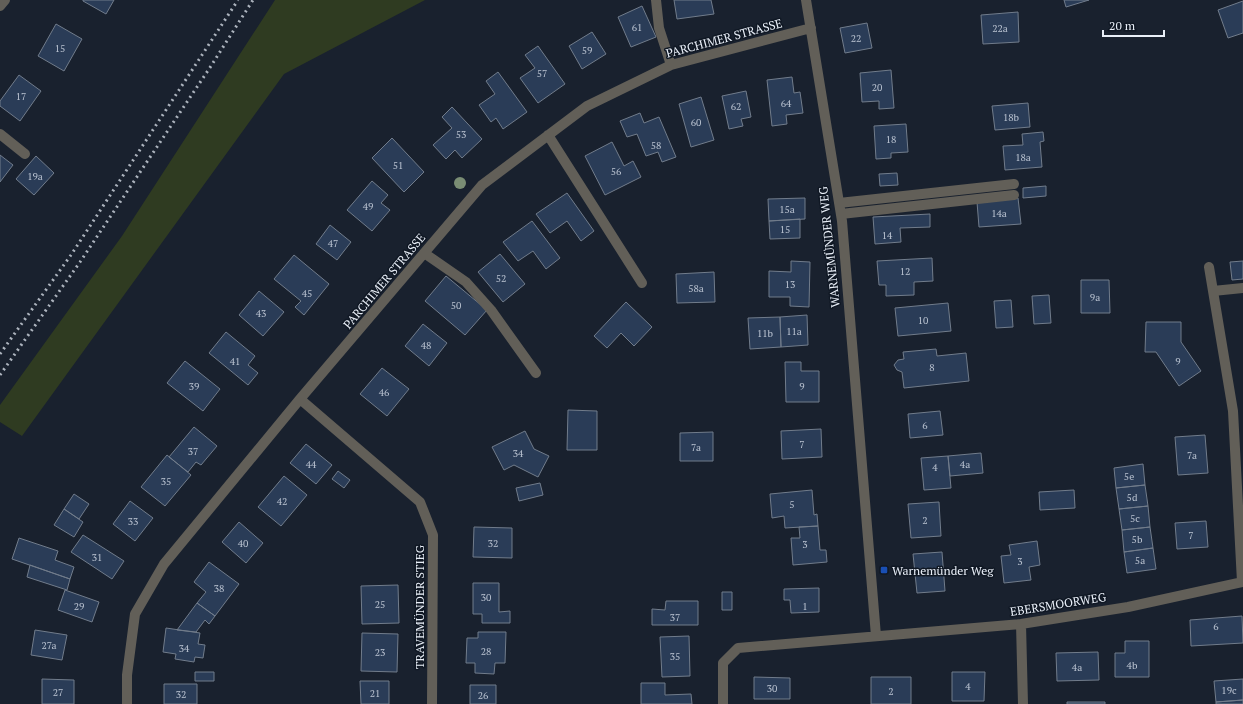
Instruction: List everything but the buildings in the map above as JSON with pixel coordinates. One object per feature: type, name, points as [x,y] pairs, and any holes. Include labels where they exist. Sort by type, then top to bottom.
[{"type":"street","points":[[0,6],[5,0]]},
{"type":"street","points":[[656,0],[659,28],[671,64]]},
{"type":"street","name":"WARNEMÜNDER WEG","points":[[806,0],[841,214],[876,636]]},
{"type":"street","name":"PARCHIMER STRASSE","points":[[127,704],[127,675],[135,614],[164,564],[300,399],[482,185],[587,106],[671,64],[811,28]]},
{"type":"street","points":[[0,134],[25,154]]},
{"type":"street","points":[[548,135],[642,283]]},
{"type":"street","points":[[839,203],[1014,184]]},
{"type":"street","points":[[841,214],[1014,195]]},
{"type":"street","points":[[424,253],[466,282],[491,310],[536,373]]},
{"type":"street","name":"EBERSMOORWEG","points":[[723,704],[723,663],[738,648],[1021,624],[1128,607],[1242,582],[1233,411],[1209,266]]},
{"type":"street","points":[[1213,291],[1243,288]]},
{"type":"street","name":"TRAVEMÜNDER STIEG","points":[[300,399],[420,502],[432,535],[432,704]]},
{"type":"street","points":[[1021,624],[1023,704]]},
{"type":"green space","points":[[275,0],[425,0],[284,74],[22,436],[0,422],[0,405],[122,236]]},
{"type":"railway","points":[[0,354],[71,255],[238,0]]},
{"type":"railway","points":[[0,375],[80,262],[211,66],[253,0]]},
{"type":"place","name":"Warnemünder Weg","points":[[884,570]]}]
